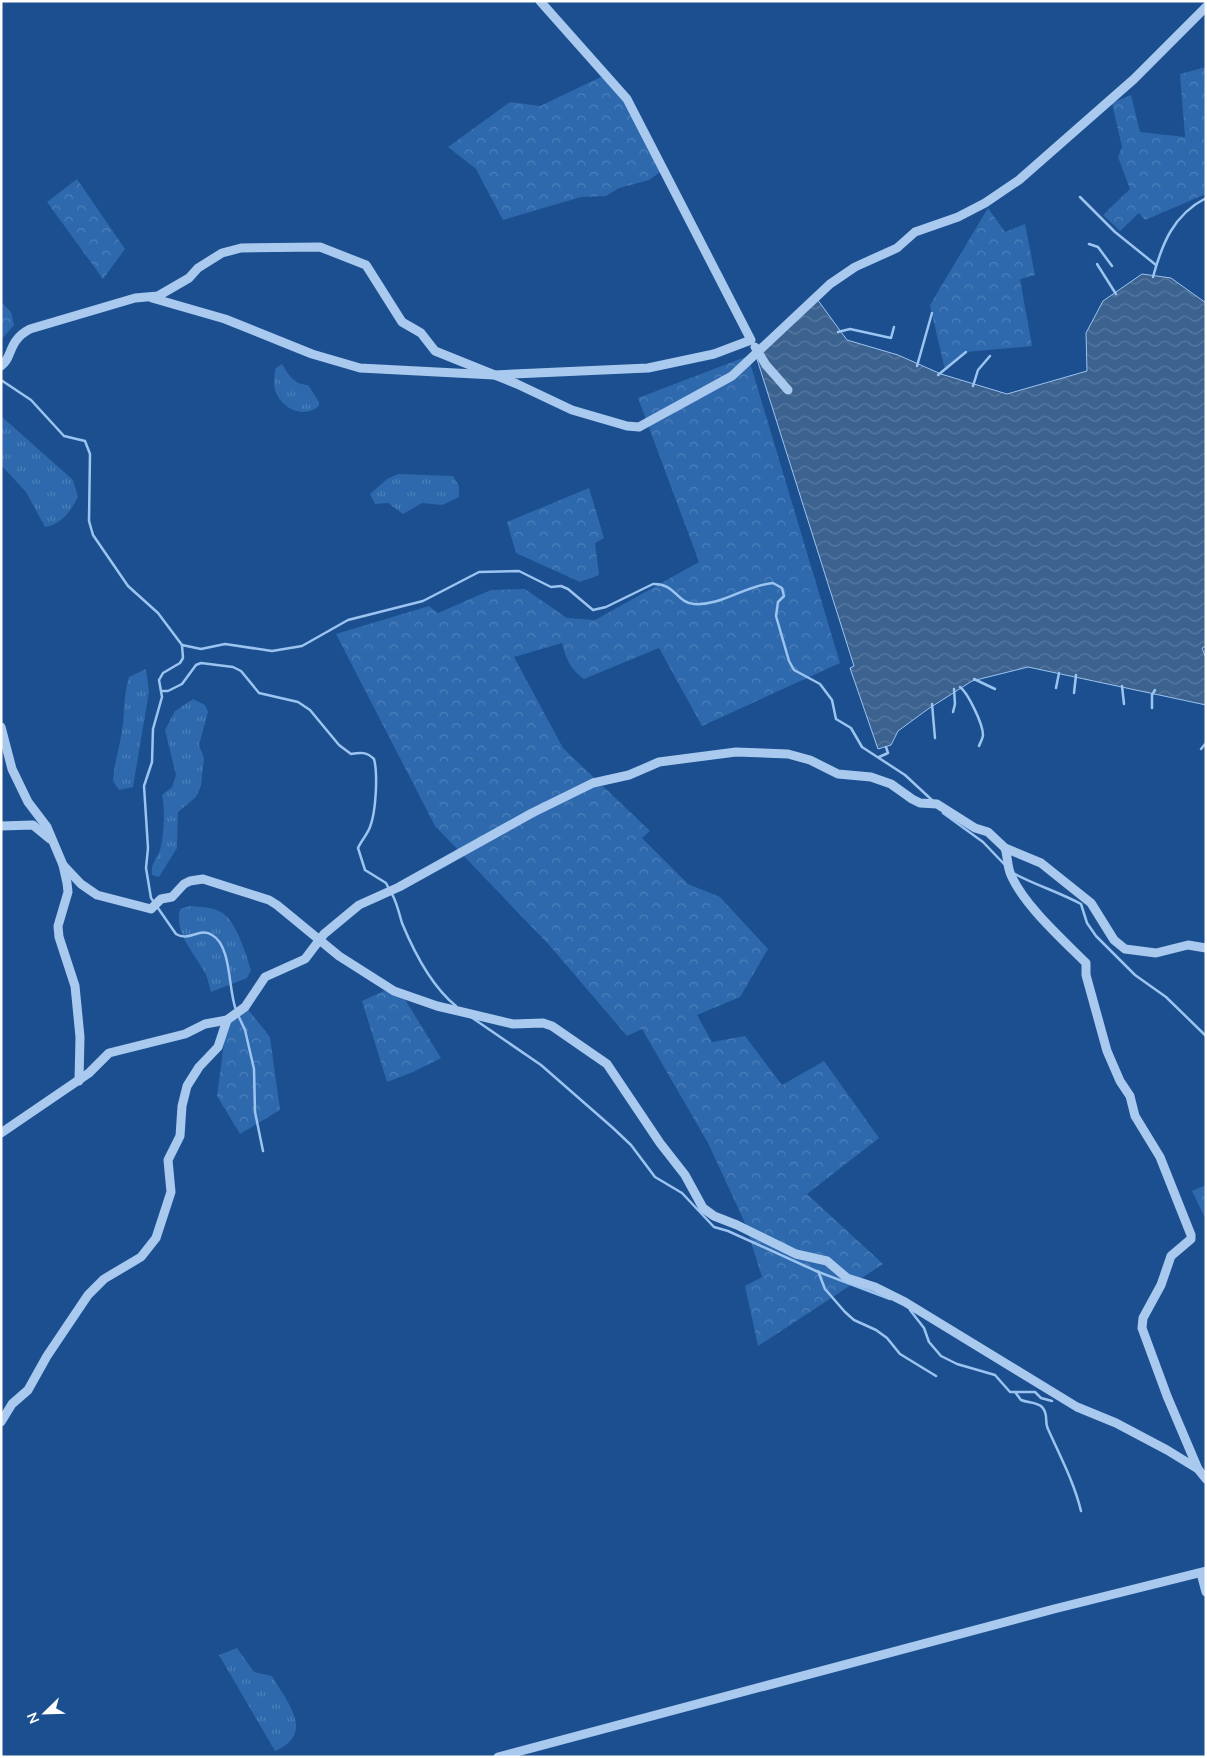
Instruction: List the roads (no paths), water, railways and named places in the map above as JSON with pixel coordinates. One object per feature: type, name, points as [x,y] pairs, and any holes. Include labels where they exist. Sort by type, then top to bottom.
[{"type":"street","points":[[540,1],[627,99],[751,340],[758,352],[788,390]]},
{"type":"street","points":[[151,298],[189,278],[198,268],[222,253],[241,248],[305,247],[328,249],[366,265],[402,322],[420,334],[435,351],[572,410],[634,428],[680,406],[732,376],[845,272],[897,248],[915,232],[958,217],[985,203],[1019,180],[1134,79],[1206,7]]},
{"type":"street","points":[[1,366],[4,364],[12,344],[21,334],[30,329],[135,298],[151,298],[225,318],[312,354],[360,368],[494,375],[648,368],[714,354],[751,340]]},
{"type":"street","points":[[1,727],[12,769],[28,802],[47,827],[63,865],[68,892],[58,926],[59,937],[75,986],[80,1037],[79,1081]]},
{"type":"street","points":[[1,1133],[79,1081],[109,1054],[185,1034],[205,1024],[227,1020],[245,1007],[265,977],[306,958],[341,918],[359,905],[400,887],[532,813],[593,783],[629,775],[659,762],[736,752],[788,754],[810,760],[838,774],[871,777],[891,784],[920,803],[937,804],[975,828],[988,832],[1005,848],[1041,863],[1091,903],[1114,940],[1125,949],[1156,953],[1188,945],[1206,948]]},
{"type":"street","points":[[1,826],[33,825],[54,844]]},
{"type":"street","points":[[1005,848],[1014,881],[1040,916],[1086,963],[1086,975],[1107,1050],[1120,1081],[1130,1096],[1135,1116],[1160,1157],[1191,1235],[1191,1239],[1171,1256],[1162,1285],[1143,1318],[1142,1328],[1167,1396],[1198,1469],[1206,1479]]},
{"type":"street","points":[[63,865],[81,884],[97,895],[151,909],[161,899],[172,897],[184,884],[203,879],[269,900],[339,956],[394,991],[437,1006],[513,1024],[543,1023],[552,1026],[607,1064],[660,1143],[686,1175],[703,1208],[714,1216],[737,1225],[796,1254],[827,1261],[847,1278],[875,1287],[905,1302],[1077,1408],[1116,1424],[1198,1469]]},
{"type":"street","points":[[1,1422],[12,1404],[28,1390],[46,1356],[88,1295],[104,1279],[141,1257],[156,1238],[166,1213],[170,1192],[168,1160],[180,1136],[182,1106],[188,1086],[199,1066],[218,1047],[227,1020]]},
{"type":"street","points":[[498,1757],[1054,1609],[1204,1572],[1206,1592]]},
{"type":"water","points":[[1142,274],[1171,278],[1206,303],[1206,646],[1202,648],[1206,658],[1206,705],[1028,667],[972,681],[898,731],[891,745],[878,749],[850,668],[854,666],[756,356],[817,299],[847,340],[898,355],[941,374],[1007,394],[1087,371],[1086,333],[1103,301]]},
{"type":"waterway","points":[[1080,197],[1115,232],[1156,265]]},
{"type":"waterway","points":[[1153,277],[1160,253],[1170,232],[1185,213],[1206,198]]},
{"type":"waterway","points":[[1089,244],[1098,247],[1112,266]]},
{"type":"waterway","points":[[1097,264],[1116,294]]},
{"type":"waterway","points":[[917,366],[932,313]]},
{"type":"waterway","points":[[838,332],[850,329],[891,338],[894,327]]},
{"type":"waterway","points":[[938,375],[966,352]]},
{"type":"waterway","points":[[973,386],[978,370],[990,356]]},
{"type":"waterway","points":[[1,380],[31,400],[64,436],[85,441],[90,454],[89,521],[93,535],[128,586],[158,613],[182,645],[183,658],[180,663],[163,673],[159,680],[162,697],[153,729],[152,762],[144,786],[148,848],[146,868],[151,898],[176,934],[185,936],[208,933],[218,941],[226,958],[236,1010]]},
{"type":"waterway","points":[[182,645],[201,649],[225,644],[272,651],[302,646],[348,620],[423,601],[479,572],[519,571],[551,587],[561,586],[568,589],[593,610],[606,607],[653,584],[666,587],[688,603],[704,604],[724,599],[753,587],[773,583],[782,588],[784,596],[778,602],[776,616],[789,661],[794,670],[820,684],[832,700],[836,719],[851,728],[862,747],[905,775],[933,801]]},
{"type":"waterway","points":[[162,691],[168,691],[182,684],[196,665],[201,663],[233,667],[241,671],[259,693],[298,702],[310,710],[339,745],[351,754],[364,753],[374,759],[376,774],[374,812],[369,830],[358,848],[365,870],[386,883],[389,889]]},
{"type":"waterway","points":[[1056,688],[1059,673]]},
{"type":"waterway","points":[[1074,693],[1076,675]]},
{"type":"waterway","points":[[974,679],[995,689]]},
{"type":"waterway","points":[[1122,686],[1124,704]]},
{"type":"waterway","points":[[960,687],[971,702],[981,724],[983,735],[979,746]]},
{"type":"waterway","points":[[953,712],[955,704],[954,689]]},
{"type":"waterway","points":[[1152,708],[1152,695],[1155,690]]},
{"type":"waterway","points":[[932,704],[935,738]]},
{"type":"waterway","points":[[1201,749],[1206,743]]},
{"type":"waterway","points":[[879,757],[888,753],[886,747]]},
{"type":"waterway","points":[[943,813],[983,842],[1005,865]]},
{"type":"waterway","points":[[1013,873],[1081,904],[1087,923],[1096,936],[1135,975],[1166,997],[1206,1036]]},
{"type":"waterway","points":[[392,894],[402,923],[424,968],[439,989],[456,1006]]},
{"type":"waterway","points":[[238,1015],[245,1030],[254,1069],[255,1112],[263,1151]]},
{"type":"waterway","points":[[471,1017],[541,1065],[631,1145],[655,1177],[682,1193],[714,1227],[728,1231],[816,1271],[890,1299]]},
{"type":"waterway","points":[[818,1271],[825,1289],[845,1312],[854,1320],[876,1330],[887,1338],[900,1354],[936,1376]]},
{"type":"waterway","points":[[910,1310],[924,1328],[929,1342],[941,1356],[957,1364],[995,1375],[1010,1392],[1035,1392],[1041,1398],[1052,1401]]},
{"type":"waterway","points":[[1015,1392],[1021,1400],[1038,1404],[1044,1410],[1047,1426],[1071,1479],[1081,1511]]}]
